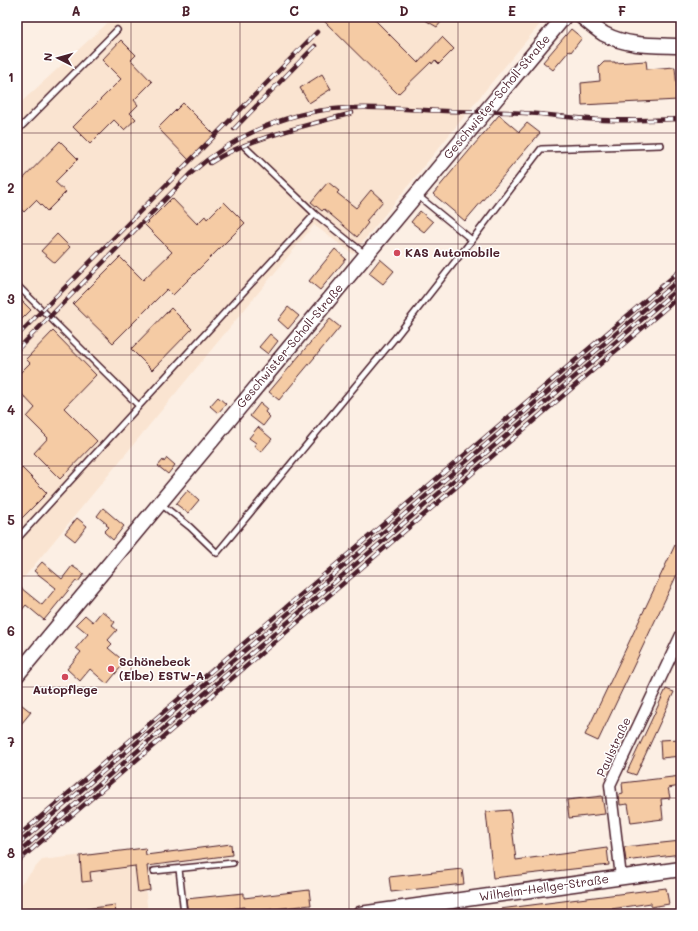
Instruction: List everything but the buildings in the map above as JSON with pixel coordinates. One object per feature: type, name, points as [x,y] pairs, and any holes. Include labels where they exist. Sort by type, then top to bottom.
[{"type":"street","name":"Geschwister-Scholl-Straße","points":[[17,675],[564,17]]},
{"type":"street","points":[[582,17],[603,33],[628,43],[638,45],[681,46]]},
{"type":"street","name":"Paulstraße","points":[[621,877],[610,785],[681,635]]},
{"type":"street","name":"Wilhelm-Hellge-Straße","points":[[360,914],[681,869]]},
{"type":"lane","points":[[17,131],[117,30]]},
{"type":"lane","points":[[160,503],[190,527],[217,552],[394,338],[472,240],[541,149],[661,144]]},
{"type":"lane","points":[[245,147],[315,214],[366,255]]},
{"type":"lane","points":[[417,194],[472,240]]},
{"type":"lane","points":[[17,539],[315,214]]},
{"type":"lane","points":[[17,285],[139,406]]},
{"type":"lane","points":[[154,871],[233,863]]},
{"type":"lane","points":[[179,869],[184,914]]},
{"type":"shaded area","points":[[114,17],[546,17],[353,254],[314,225],[17,586],[17,106]]},
{"type":"shaded area","points":[[141,848],[148,914],[17,914],[17,888],[42,860]]},
{"type":"railway","points":[[17,336],[317,32]]},
{"type":"railway","points":[[234,129],[315,46]]},
{"type":"railway","points":[[17,350],[190,174],[226,147],[266,126],[287,118],[331,109],[389,108],[445,111],[514,112],[602,120],[681,119]]},
{"type":"railway","points":[[210,163],[260,139],[352,113]]},
{"type":"railway","points":[[17,837],[681,270]]},
{"type":"railway","points":[[17,845],[681,278]]},
{"type":"railway","points":[[17,854],[681,286]]},
{"type":"railway","points":[[17,862],[681,295]]},
{"type":"place","name":"KAS Automobile","points":[[397,253]]},
{"type":"place","name":"Schönebeck (Elbe) ESTW-A","points":[[111,669]]},
{"type":"place","name":"Autopflege","points":[[65,677]]}]
